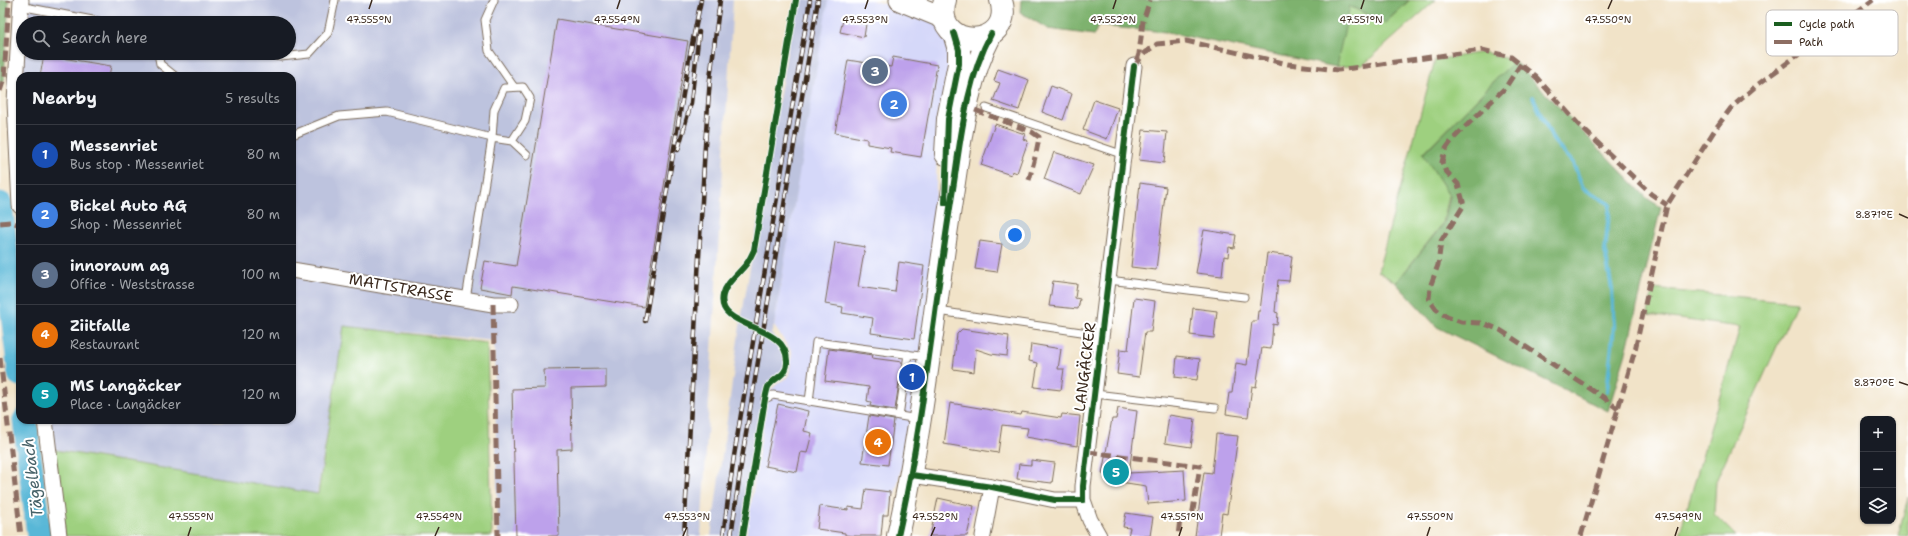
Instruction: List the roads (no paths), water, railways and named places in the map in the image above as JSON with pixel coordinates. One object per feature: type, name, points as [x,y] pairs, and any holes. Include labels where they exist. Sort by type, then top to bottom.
[{"type":"main road","points":[[900,0],[948,17],[962,38],[971,40],[982,39],[991,34]]},
{"type":"main road","points":[[898,536],[912,475],[936,311],[952,159],[976,66],[991,34],[1001,22],[1003,14],[1001,0]]},
{"type":"main road","points":[[948,17],[959,50],[958,64],[948,119],[952,159]]},
{"type":"street","points":[[20,16],[21,3]]},
{"type":"street","points":[[17,72],[18,60]]},
{"type":"street","name":"LANGÄCKER","points":[[1100,536],[1090,520],[1083,500],[1083,486],[1125,155],[1134,66]]},
{"type":"street","points":[[16,86],[16,138]]},
{"type":"street","name":"MATTSTRASSE","points":[[296,271],[493,304],[511,304]]},
{"type":"street","points":[[45,424],[59,536]]},
{"type":"street","points":[[912,475],[992,487],[1055,500],[1083,500]]},
{"type":"street","points":[[983,536],[992,487]]},
{"type":"lane","points":[[296,55],[309,54],[328,34],[335,0]]},
{"type":"lane","points":[[494,0],[485,20],[489,51],[514,87]]},
{"type":"lane","points":[[21,3],[78,16]]},
{"type":"lane","points":[[159,60],[160,64],[171,72]]},
{"type":"lane","points":[[466,299],[492,138],[494,110],[504,88],[523,86],[530,98],[525,121],[512,141]]},
{"type":"lane","points":[[986,108],[1125,155]]},
{"type":"lane","points":[[296,133],[339,116],[387,112],[492,138],[512,141],[527,155]]},
{"type":"lane","points":[[1109,280],[1244,297]]},
{"type":"lane","points":[[936,311],[1102,335]]},
{"type":"lane","points":[[809,402],[816,342],[929,357]]},
{"type":"lane","points":[[899,416],[908,354]]},
{"type":"lane","points":[[1095,394],[1215,408]]},
{"type":"lane","points":[[765,399],[773,395],[920,419]]},
{"type":"waterway","points":[[1533,97],[1553,140],[1573,163],[1583,188],[1610,204],[1605,251],[1612,289],[1614,326],[1607,391]]},
{"type":"waterway","name":"Tägelbach","points":[[0,204],[16,340]]},
{"type":"waterway","name":"Tägelbach","points":[[25,424],[39,536]]},
{"type":"railway","points":[[645,321],[689,59],[701,0]]},
{"type":"railway","points":[[684,536],[705,145],[710,79],[720,0]]},
{"type":"railway","points":[[723,536],[734,456],[810,0]]},
{"type":"railway","points":[[731,536],[742,458],[818,0]]},
{"type":"railway","points":[[678,150],[691,103],[699,32]]},
{"type":"place","name":"innoraum ag","points":[[875,71]]},
{"type":"place","name":"Bickel Auto AG","points":[[894,104]]},
{"type":"place","name":"Messenriet","points":[[912,377]]},
{"type":"place","name":"Ziitfalle","points":[[878,442]]},
{"type":"place","name":"MS Langäcker","points":[[1116,472]]}]
